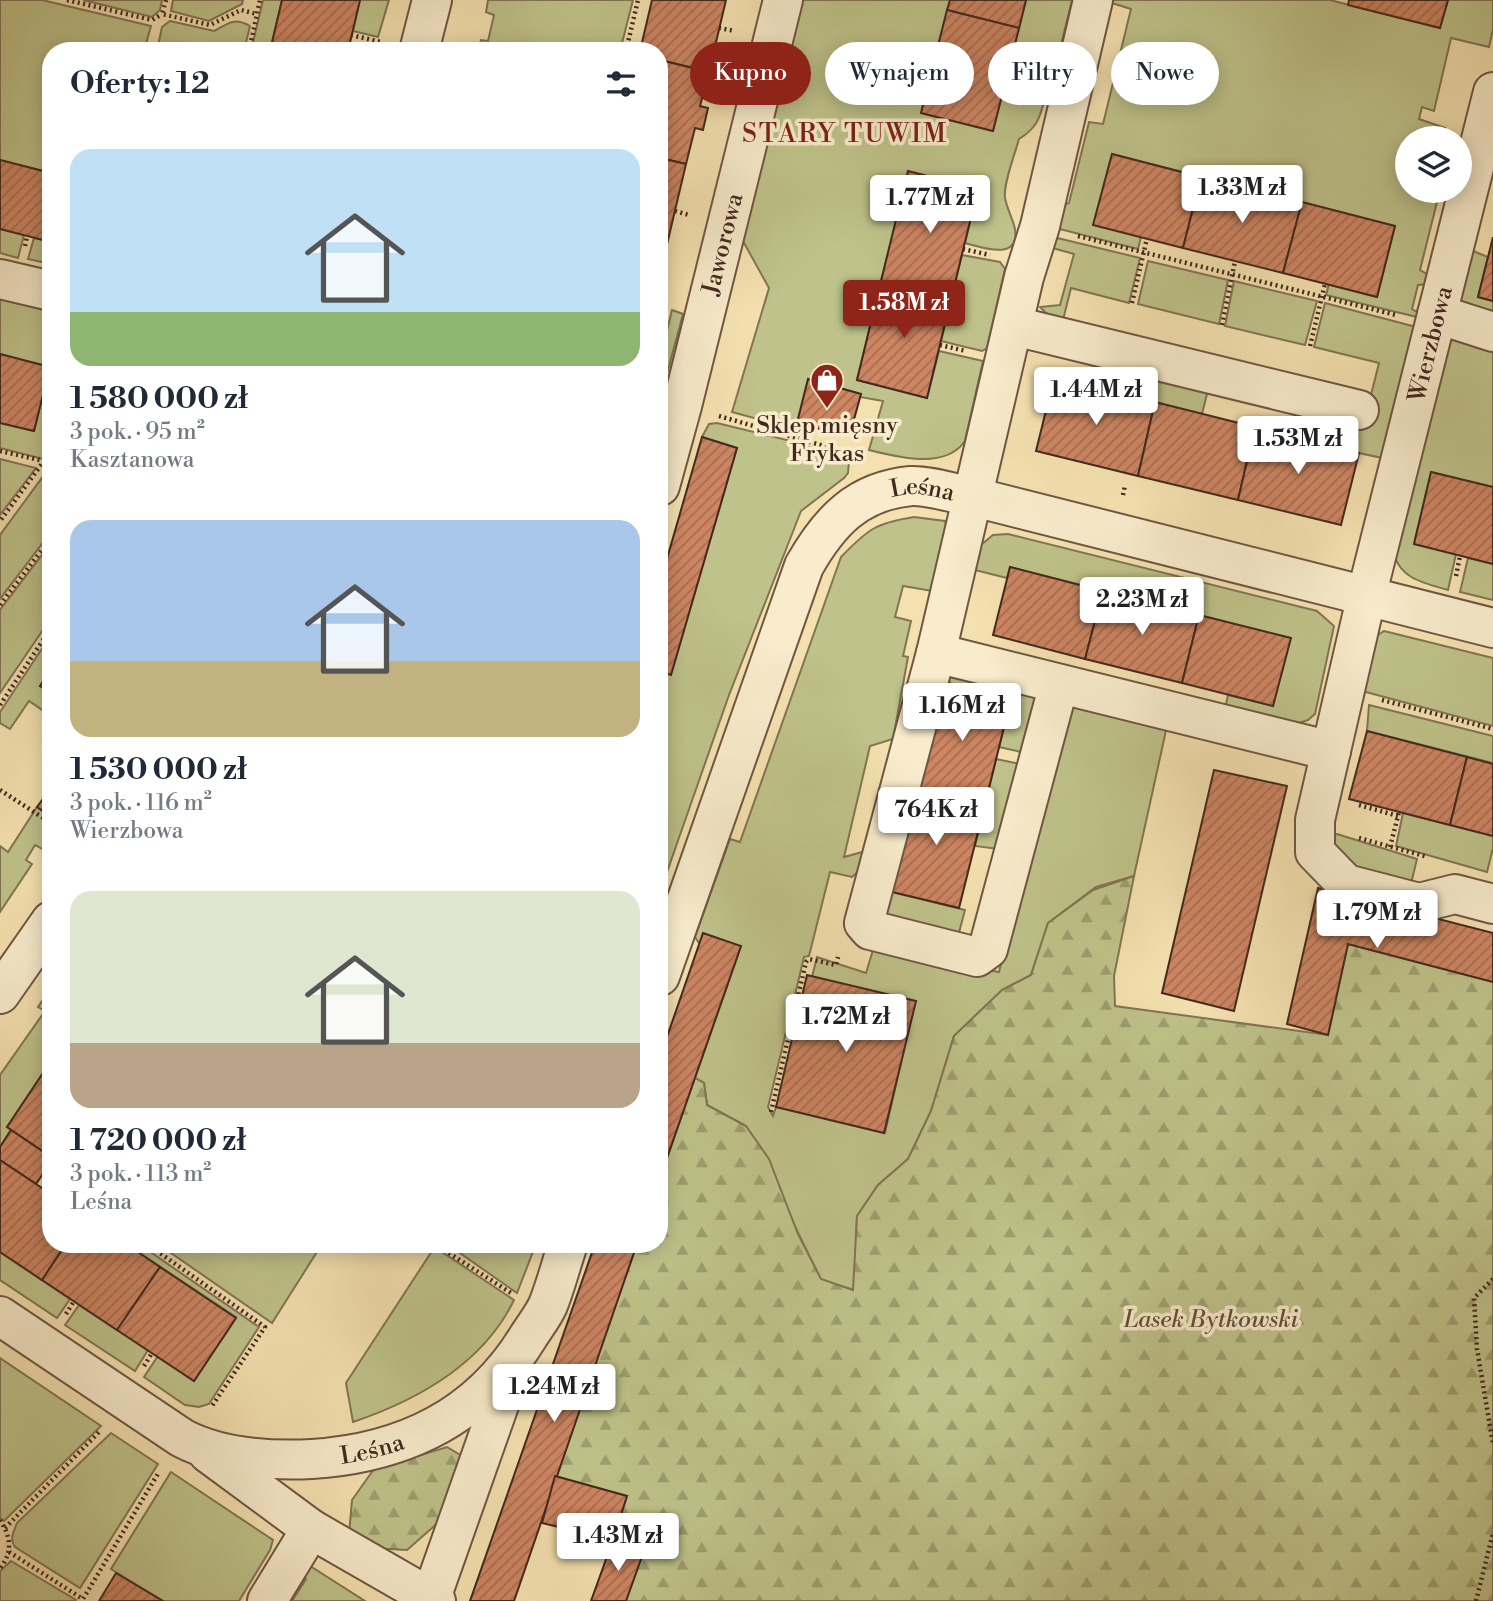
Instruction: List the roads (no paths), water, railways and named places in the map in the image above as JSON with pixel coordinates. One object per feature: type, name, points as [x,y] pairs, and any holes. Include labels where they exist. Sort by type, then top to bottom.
[{"type":"street","points":[[404,42],[432,0]]},
{"type":"street","name":"Jaworowa","points":[[668,457],[783,0]]},
{"type":"street","points":[[1059,684],[988,949],[977,957],[870,930],[864,923],[936,653],[1024,277],[1040,226],[1093,0]]},
{"type":"street","name":"Wierzbowa","points":[[1493,92],[1367,596],[1315,820],[1315,852],[1346,884],[1419,903],[1455,894],[1493,904]]},
{"type":"street","points":[[0,279],[42,289]]},
{"type":"street","points":[[1437,314],[1493,332]]},
{"type":"street","points":[[1014,326],[1359,410]]},
{"type":"street","name":"Leśna","points":[[668,953],[804,566],[820,537],[847,509],[873,495],[912,486],[974,497],[1493,628]]},
{"type":"street","points":[[936,653],[1331,751]]},
{"type":"street","points":[[0,995],[42,934]]},
{"type":"street","name":"Leśna","points":[[200,1447],[275,1461],[341,1457],[366,1453],[408,1440],[449,1419],[487,1390],[515,1358],[547,1306],[565,1253]]},
{"type":"street","name":"Leśna","points":[[0,1316],[200,1447],[311,1529],[434,1600],[515,1358]]},
{"type":"street","points":[[267,1601],[311,1529]]},
{"type":"place","name":"Sklep mięsny Frykas","points":[[827,410]]},
{"type":"district","name":"STARY TUWIM","points":[[845,133]]},
{"type":"park label","name":"Lasek Bytkowski","points":[[1211,1319]]}]
